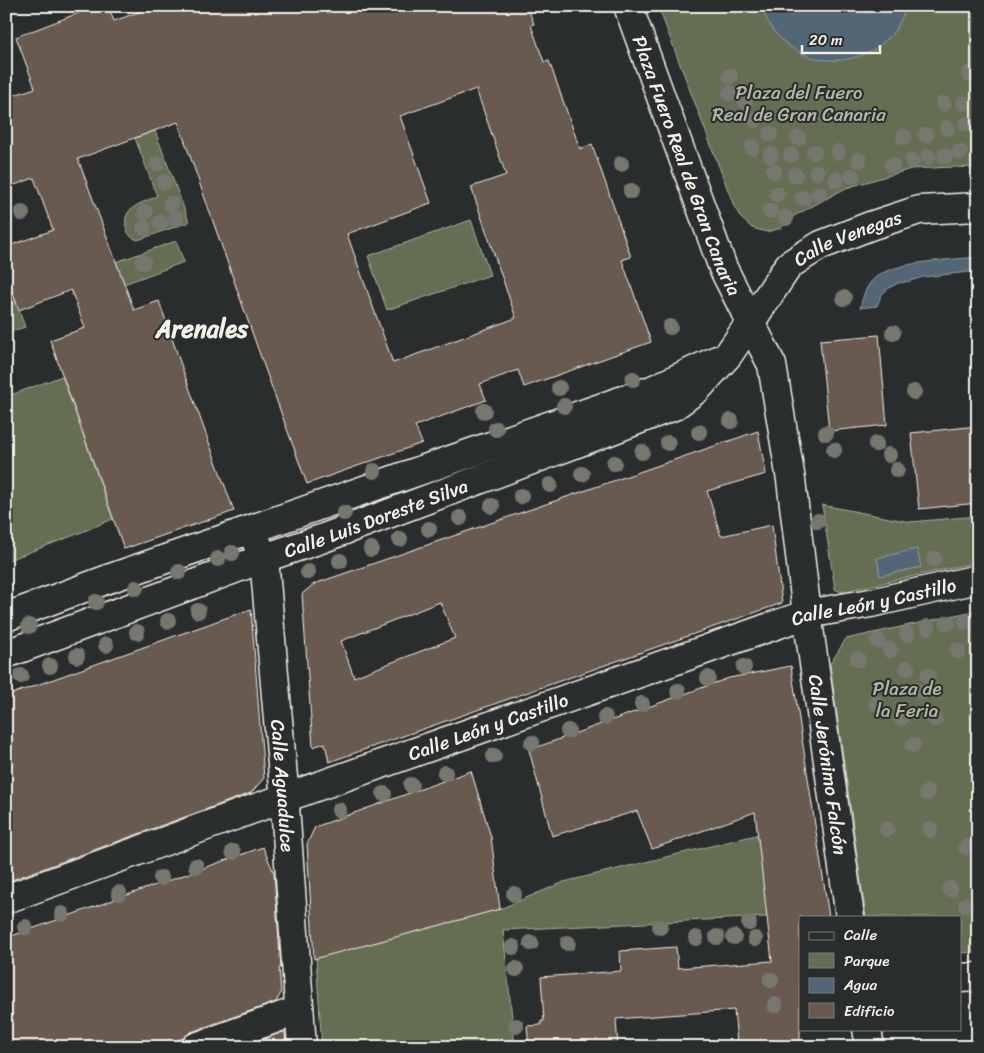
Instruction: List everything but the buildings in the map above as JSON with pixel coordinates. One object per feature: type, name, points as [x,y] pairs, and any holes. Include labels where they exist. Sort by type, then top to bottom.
[{"type":"street","name":"Plaza Fuero Real de Gran Canaria","points":[[628,6],[722,268],[750,323]]},
{"type":"street","name":"Calle Venegas","points":[[750,323],[789,265],[821,245],[918,210],[978,207]]},
{"type":"street","name":"Calle Luis Doreste Silva","points":[[6,654],[264,558],[321,539],[674,406],[697,389],[728,355],[750,323]]},
{"type":"street","points":[[750,323],[772,365],[792,480],[807,614]]},
{"type":"street","name":"Calle Luis Doreste Silva","points":[[6,617],[108,579],[652,390],[728,355]]},
{"type":"street","name":"Calle Aguadulce","points":[[245,532],[257,543],[264,558],[302,1047]]},
{"type":"street","name":"Calle León y Castillo","points":[[6,899],[284,798],[807,614],[870,603],[978,579]]},
{"type":"street","name":"Calle Jerónimo Falcón","points":[[807,614],[850,916]]},
{"type":"street","points":[[962,978],[978,977]]},
{"type":"street","points":[[196,1047],[299,1010]]},
{"type":"street","points":[[867,1030],[870,1047]]},
{"type":"green space","name":"Plaza del Fuero Real de Gran Canaria","points":[[658,6],[978,6],[978,168],[911,169],[846,188],[794,216],[781,228],[767,232],[752,228],[741,218],[734,206]]},
{"type":"green space","points":[[155,131],[189,222],[138,240],[131,237],[127,231],[127,214],[135,206],[157,196],[135,138]]},
{"type":"green space","points":[[471,220],[490,275],[387,310],[368,256]]},
{"type":"green space","points":[[176,241],[184,262],[124,284],[116,262]]},
{"type":"green space","points":[[6,275],[25,327],[6,333]]},
{"type":"green space","points":[[62,376],[113,519],[6,561],[6,397]]},
{"type":"green space","points":[[822,505],[910,522],[978,516],[978,562],[841,592],[835,589]]},
{"type":"green space","name":"Plaza de la Feria","points":[[978,610],[978,952],[962,953],[962,916],[866,916],[830,664],[846,639]]},
{"type":"green space","points":[[764,833],[767,917],[503,930],[515,1047],[322,1047],[316,958],[500,909],[564,882]]},
{"type":"water","points":[[761,6],[907,6],[901,21],[892,34],[879,45],[865,54],[850,59],[834,60],[818,59],[802,54],[788,45],[776,34]]},
{"type":"water","points":[[978,257],[978,271],[923,277],[898,283],[881,295],[877,306],[860,308],[867,287],[876,277],[885,272],[910,264]]},
{"type":"water","points":[[917,549],[921,567],[880,576],[877,558]]},
{"type":"district","name":"Arenales","points":[[202,329]]}]
